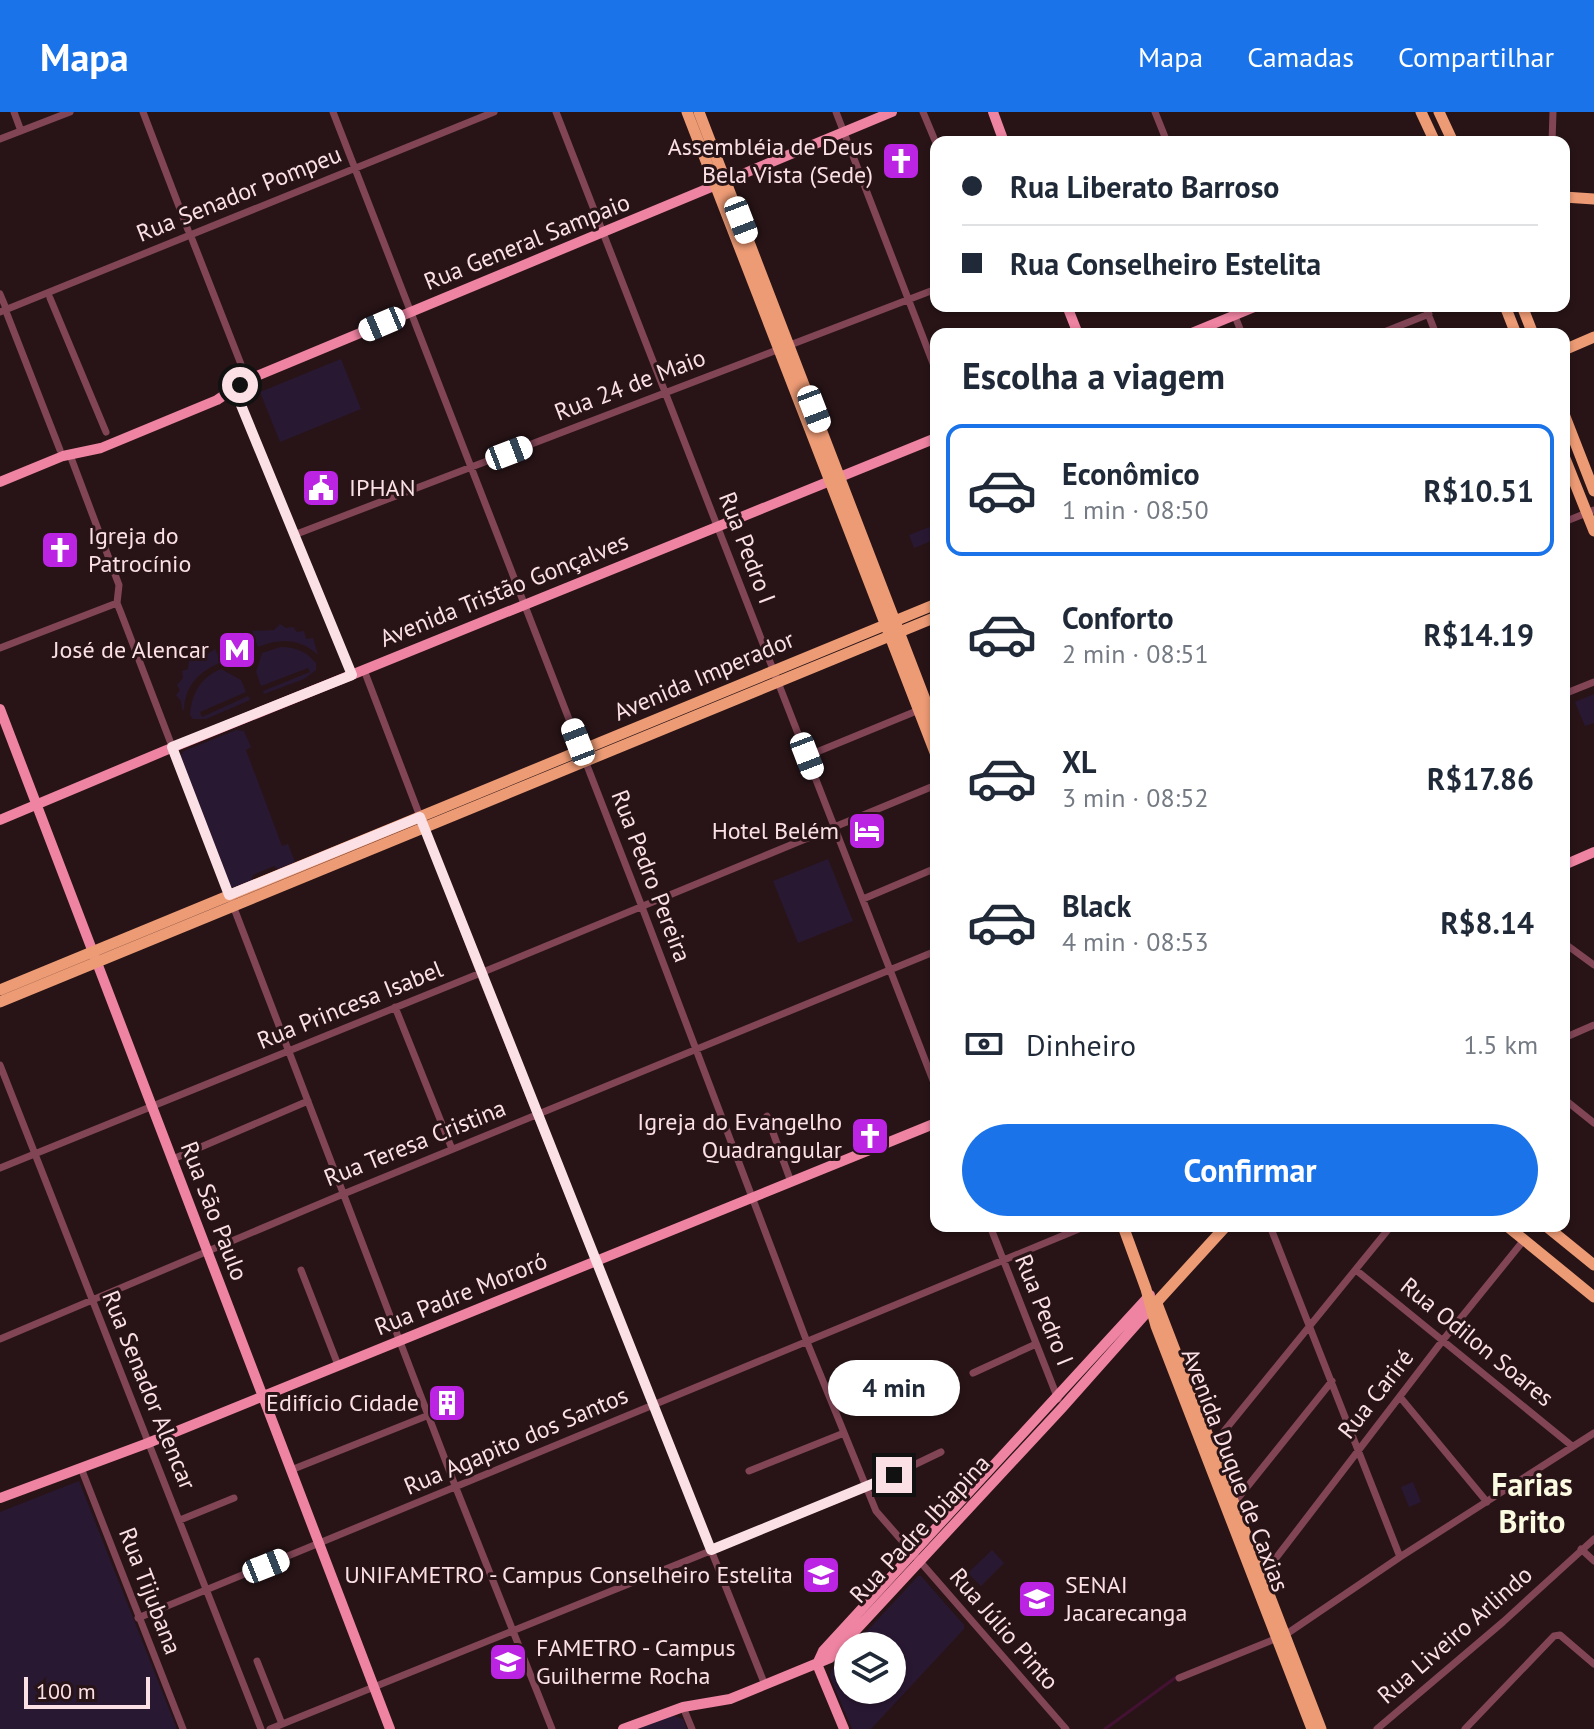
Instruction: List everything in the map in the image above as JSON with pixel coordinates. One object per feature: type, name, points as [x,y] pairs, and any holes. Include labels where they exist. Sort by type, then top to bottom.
[{"type":"main road","points":[[687,112],[721,184]]},
{"type":"main road","points":[[699,112],[721,184],[893,629],[930,714]]},
{"type":"main road","points":[[1421,112],[1432,136]]},
{"type":"main road","points":[[1439,112],[1450,136]]},
{"type":"main road","points":[[1570,197],[1594,199]]},
{"type":"main road","points":[[1570,347],[1594,337]]},
{"type":"main road","points":[[1570,429],[1594,491]]},
{"type":"main road","points":[[1570,469],[1590,511],[1594,531]]},
{"type":"main road","name":"Avenida Imperador","points":[[583,756],[778,683],[893,629],[930,607]]},
{"type":"main road","name":"Avenida Imperador","points":[[0,990],[94,957],[423,823],[774,671],[930,619]]},
{"type":"main road","points":[[893,629],[930,739]]},
{"type":"main road","name":"Avenida Imperador","points":[[0,1002],[94,957]]},
{"type":"main road","name":"Avenida Duque de Caxias","points":[[1125,1232],[1281,1637],[1312,1729]]},
{"type":"main road","name":"Rua Padre Ibiapina","points":[[1152,1300],[1220,1232]]},
{"type":"main road","points":[[1514,1232],[1594,1297]]},
{"type":"main road","points":[[1553,1232],[1594,1265]]},
{"type":"main road","name":"Avenida Duque de Caxias","points":[[1152,1300],[1235,1502],[1238,1524],[1263,1575],[1281,1637],[1321,1729]]},
{"type":"street","points":[[14,112],[21,131]]},
{"type":"street","points":[[0,139],[70,112]]},
{"type":"street","points":[[143,112],[246,377]]},
{"type":"street","name":"Rua Pedro Pereira","points":[[333,112],[642,907],[807,1342],[876,1511],[915,1558]]},
{"type":"street","name":"Rua Senador Pompeu","points":[[4,311],[494,112]]},
{"type":"street","name":"Rua Pedro I","points":[[556,112],[930,1073]]},
{"type":"street","points":[[836,112],[930,356]]},
{"type":"street","name":"Rua General Sampaio","points":[[0,482],[65,452],[101,448],[217,400],[247,380],[892,112]]},
{"type":"street","points":[[923,112],[933,136]]},
{"type":"street","points":[[993,112],[1002,136]]},
{"type":"street","points":[[1155,112],[1165,136]]},
{"type":"street","points":[[1552,136],[1553,112]]},
{"type":"street","name":"Rua 24 de Maio","points":[[294,535],[930,291]]},
{"type":"street","points":[[0,294],[4,311],[119,585],[117,603],[456,1488],[552,1729]]},
{"type":"street","points":[[51,300],[106,432]]},
{"type":"street","points":[[1200,328],[1231,312]]},
{"type":"street","points":[[1391,328],[1423,312]]},
{"type":"street","points":[[234,388],[352,675]]},
{"type":"street","name":"Avenida Tristão Gonçalves","points":[[0,820],[172,747],[930,440]]},
{"type":"street","points":[[1570,519],[1590,511]]},
{"type":"street","points":[[0,648],[117,603]]},
{"type":"street","points":[[364,670],[480,973],[765,1685]]},
{"type":"street","points":[[1570,692],[1594,682]]},
{"type":"street","name":"Rua São Paulo","points":[[0,709],[390,1729]]},
{"type":"street","points":[[807,756],[919,710]]},
{"type":"street","name":"Rua Princesa Isabel","points":[[0,1168],[930,787]]},
{"type":"street","points":[[1570,862],[1594,852]]},
{"type":"street","points":[[863,899],[930,871]]},
{"type":"street","points":[[1570,947],[1594,965]]},
{"type":"street","name":"Rua Teresa Cristina","points":[[0,1339],[343,1194],[930,953]]},
{"type":"street","points":[[395,1007],[452,1149]]},
{"type":"street","points":[[1570,1035],[1594,1025]]},
{"type":"street","name":"Rua Senador Alencar","points":[[0,1065],[261,1729]]},
{"type":"street","points":[[173,1159],[308,1101]]},
{"type":"street","points":[[1570,1104],[1594,1123]]},
{"type":"street","points":[[767,1116],[791,1182]]},
{"type":"street","name":"Rua Padre Mororó","points":[[0,1498],[148,1443],[263,1396],[336,1360],[400,1340],[930,1125]]},
{"type":"street","name":"Rua Pedro I","points":[[992,1232],[1060,1403]]},
{"type":"street","name":"Rua Agapito dos Santos","points":[[138,1618],[1072,1232]]},
{"type":"street","points":[[1272,1232],[1400,1557]]},
{"type":"street","points":[[1212,1446],[1386,1232]]},
{"type":"street","name":"Rua Cariré","points":[[1263,1575],[1443,1340],[1524,1240]]},
{"type":"street","points":[[301,1270],[336,1360]]},
{"type":"street","name":"Rua Odilon Soares","points":[[1356,1270],[1572,1446]]},
{"type":"street","name":"Rua Padre Ibiapina","points":[[623,1729],[683,1707],[730,1699],[830,1658],[915,1558],[1152,1300]]},
{"type":"street","points":[[973,1373],[1036,1344]]},
{"type":"street","points":[[1235,1502],[1332,1381]]},
{"type":"street","points":[[1400,1397],[1487,1502]]},
{"type":"street","points":[[291,1470],[429,1415]]},
{"type":"street","points":[[749,1471],[844,1433]]},
{"type":"street","points":[[1179,1678],[1281,1637],[1594,1433]]},
{"type":"street","points":[[270,1729],[866,1488],[941,1452]]},
{"type":"street","name":"Rua Tijubana","points":[[81,1468],[183,1729]]},
{"type":"street","points":[[180,1520],[234,1498]]},
{"type":"street","name":"Rua Liveiro Arlindo","points":[[1377,1729],[1503,1622],[1594,1539]]},
{"type":"street","points":[[1581,1549],[1594,1561]]},
{"type":"street","name":"Rua Júlio Pinto","points":[[915,1558],[1066,1729]]},
{"type":"street","points":[[1465,1729],[1554,1636],[1560,1635],[1594,1664]]},
{"type":"street","points":[[257,1661],[282,1724]]},
{"type":"street","points":[[817,1664],[844,1729]]},
{"type":"street","points":[[683,1707],[692,1729]]},
{"type":"shaded area","points":[[341,359],[361,409],[280,442],[260,392]]},
{"type":"shaded area","points":[[930,527],[930,541],[914,548],[909,535]]},
{"type":"shaded area","points":[[280,624],[286,628],[293,627],[297,632],[304,631],[306,639],[313,638],[318,655],[304,645],[289,641],[258,647],[252,631],[274,630]]},
{"type":"shaded area","points":[[281,647],[305,653],[316,663],[316,670],[304,679],[264,694],[263,691],[310,672],[308,668],[261,686],[256,672],[262,653]]},
{"type":"shaded area","points":[[215,649],[221,662],[206,670],[190,686],[182,709],[176,695],[180,690],[177,685],[183,678],[182,671],[188,669],[189,661],[200,659]]},
{"type":"shaded area","points":[[221,669],[241,680],[246,692],[200,712],[202,717],[248,696],[250,700],[206,719],[193,719],[191,707],[198,687]]},
{"type":"shaded area","points":[[1594,694],[1594,723],[1585,726],[1575,702]]},
{"type":"shaded area","points":[[236,730],[244,731],[251,747],[246,750],[282,846],[288,844],[295,862],[279,870],[274,866],[253,875],[251,882],[235,888],[229,886],[180,756],[184,751]]},
{"type":"shaded area","points":[[828,859],[853,921],[798,943],[773,881]]},
{"type":"shaded area","points":[[79,1481],[177,1729],[0,1729],[0,1512]]},
{"type":"shaded area","points":[[1413,1482],[1421,1502],[1409,1507],[1401,1487]]},
{"type":"shaded area","points":[[992,1550],[1004,1563],[981,1586],[968,1573]]},
{"type":"shaded area","points":[[918,1576],[964,1625],[964,1629],[906,1691],[906,1632],[866,1632]]},
{"type":"shaded area","points":[[834,1667],[834,1686],[830,1677]]},
{"type":"shaded area","points":[[841,1704],[894,1704],[871,1729],[852,1729]]},
{"type":"shaded area","points":[[672,1715],[683,1719],[687,1729],[638,1729]]},
{"type":"waterway","points":[[1105,1729],[1175,1678]]},
{"type":"place","name":"Assembléia de Deus Bela Vista (Sede)","points":[[901,161]]},
{"type":"place","name":"IPHAN","points":[[321,488]]},
{"type":"place","name":"Igreja do Patrocínio","points":[[60,550]]},
{"type":"place","name":"José de Alencar","points":[[237,650]]},
{"type":"place","name":"Hotel Belém","points":[[867,831]]},
{"type":"place","name":"Igreja do Evangelho Quadrangular","points":[[870,1136]]},
{"type":"place","name":"Edifício Cidade","points":[[447,1403]]},
{"type":"place","name":"UNIFAMETRO - Campus Conselheiro Estelita","points":[[821,1575]]},
{"type":"place","name":"SENAI Jacarecanga","points":[[1037,1599]]},
{"type":"place","name":"FAMETRO - Campus Guilherme Rocha","points":[[508,1662]]},
{"type":"district","name":"Farias Brito","points":[[1532,1504]]},
{"type":"route","points":[[240,385],[234,388],[352,675],[172,747],[229,895],[420,817],[711,1550],[894,1475]]}]
